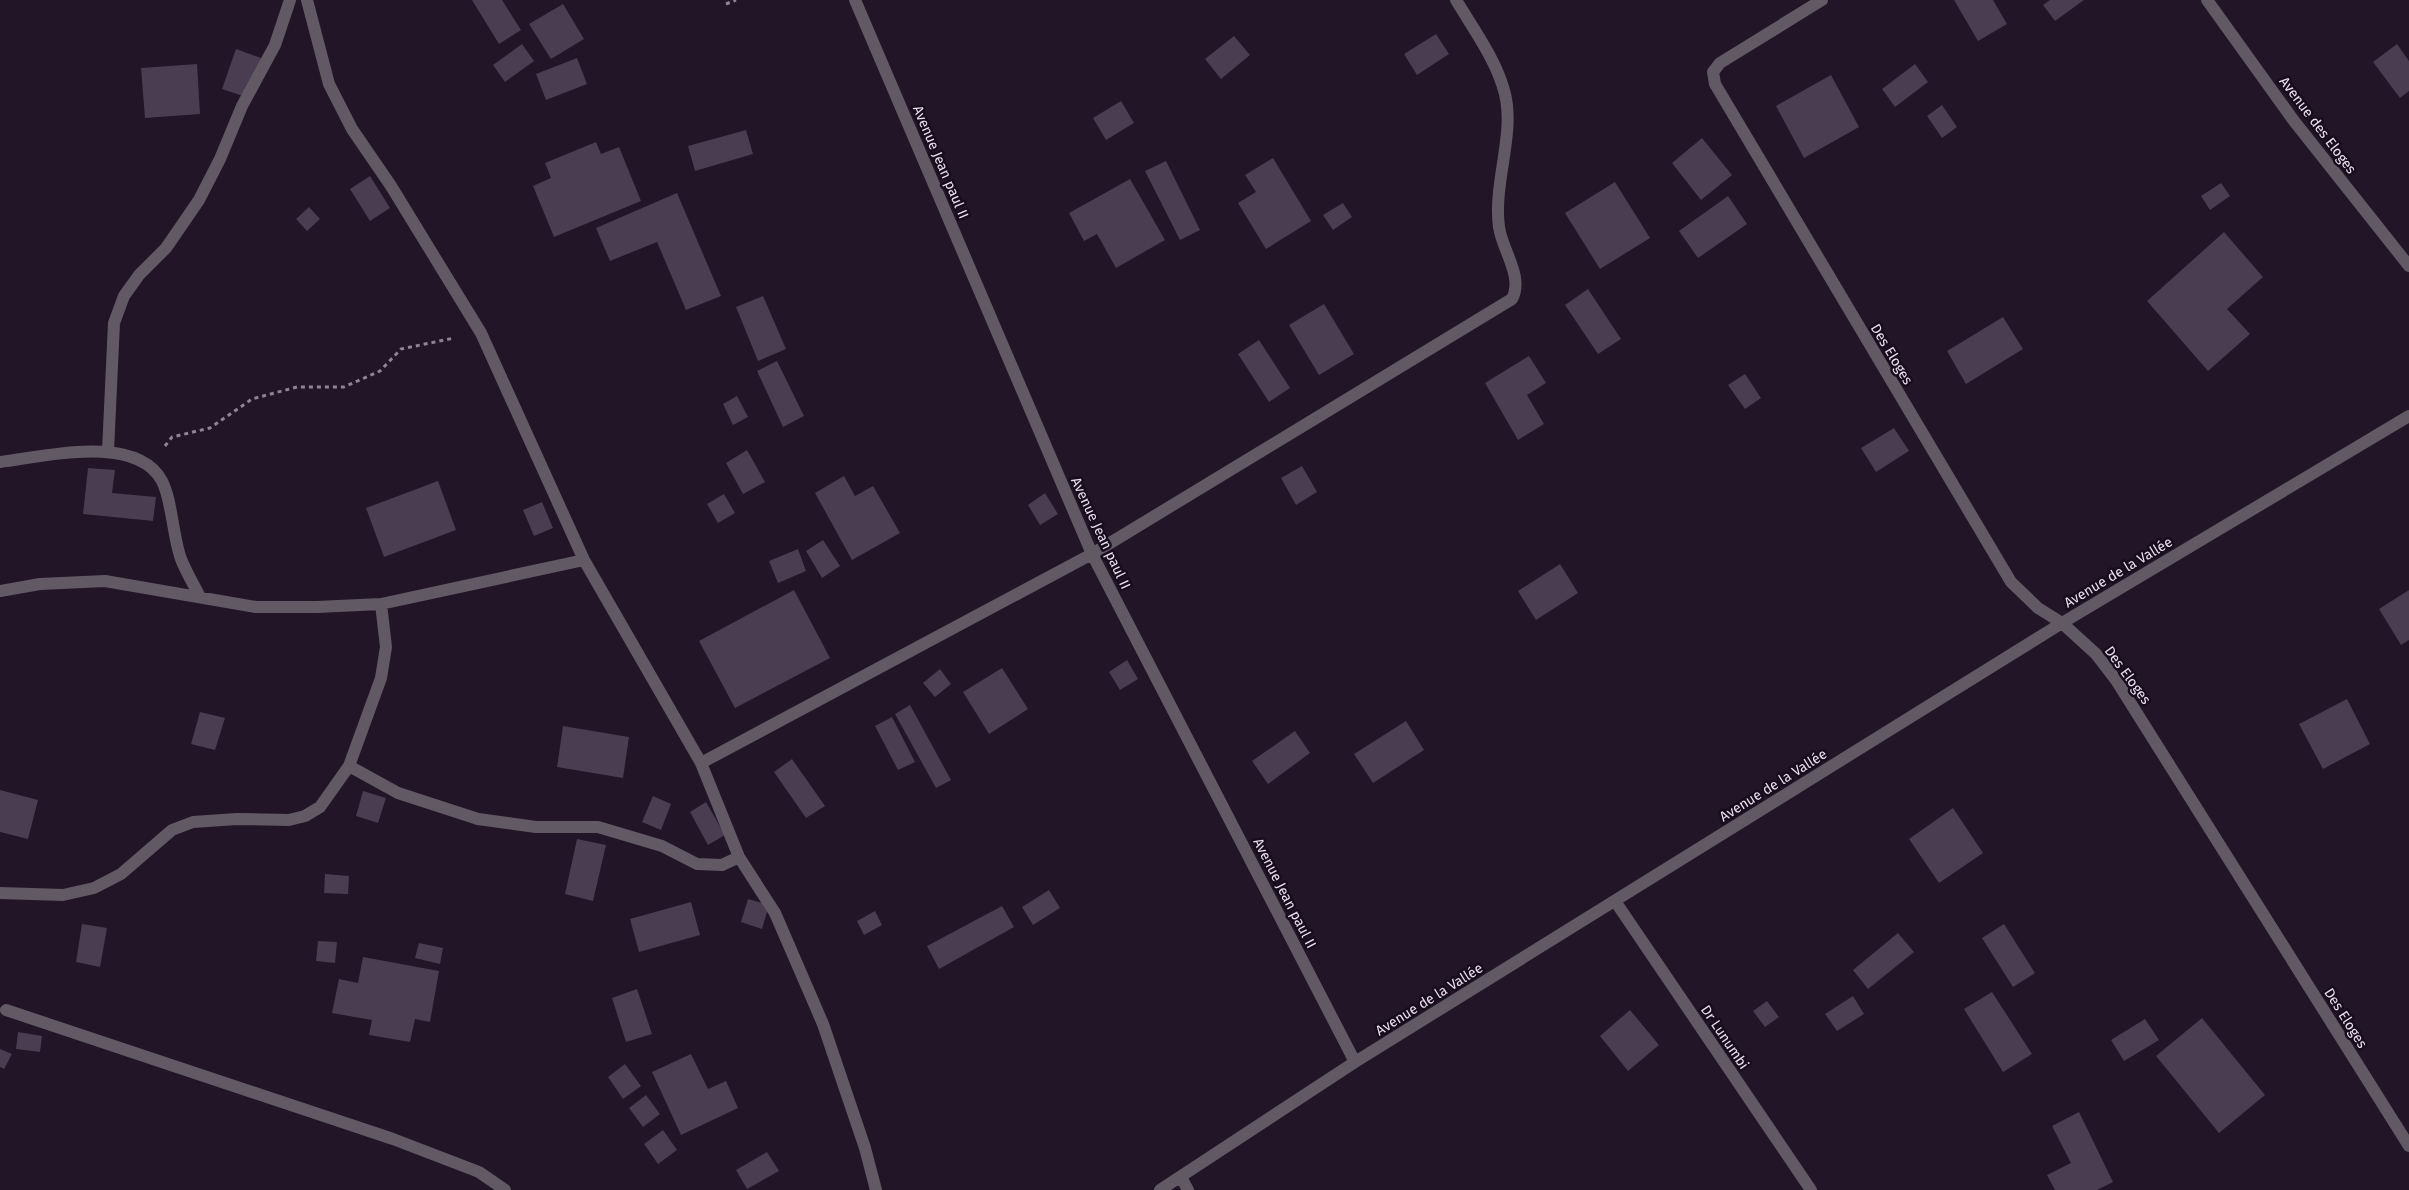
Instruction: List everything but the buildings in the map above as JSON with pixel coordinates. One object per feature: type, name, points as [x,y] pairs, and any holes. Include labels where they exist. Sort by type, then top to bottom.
[{"type":"street","points":[[108,451],[114,323],[124,296],[139,275],[166,248],[199,200],[220,159],[242,106],[275,45],[290,0]]},
{"type":"street","points":[[307,0],[329,84],[352,129],[391,186],[481,332],[584,560],[702,763],[739,856],[775,913],[823,1024],[866,1148],[876,1190]]},
{"type":"street","name":"Avenue Jean paul II","points":[[855,0],[1092,554],[1355,1062]]},
{"type":"street","points":[[702,763],[1092,554],[1512,299],[1516,287],[1516,278],[1501,240],[1498,214],[1507,119],[1505,94],[1494,66],[1456,0]]},
{"type":"street","name":"Des Eloges","points":[[1822,0],[1720,62],[1713,72],[1715,84],[2011,582],[2038,608],[2062,624],[2096,654],[2116,680],[2409,1146]]},
{"type":"street","name":"Avenue des Eloges","points":[[2207,0],[2294,121],[2409,266]]},
{"type":"street","name":"Avenue de la Vallée","points":[[1160,1190],[1355,1062],[2062,624],[2409,416]]},
{"type":"street","points":[[0,462],[108,451],[128,455],[148,465],[162,481],[181,559],[200,597]]},
{"type":"street","points":[[0,591],[40,584],[105,582],[256,607],[381,604],[584,560]]},
{"type":"street","points":[[0,893],[63,895],[94,888],[121,874],[172,830],[193,822],[237,819],[289,820],[305,816],[320,807],[349,766],[381,678],[386,647],[381,604]]},
{"type":"street","points":[[349,766],[398,794],[478,819],[536,827],[598,827],[662,846],[697,864],[722,865],[739,856]]},
{"type":"street","name":"Dr Lunumbi","points":[[1615,901],[1811,1190]]},
{"type":"street","points":[[6,1010],[394,1139],[479,1172],[505,1190]]},
{"type":"street","points":[[1180,1177],[1188,1190]]},
{"type":"path","points":[[726,4],[736,0]]},
{"type":"path","points":[[148,465],[172,437],[210,428],[252,399],[297,387],[344,387],[380,371],[401,349],[430,341],[481,332]]}]
